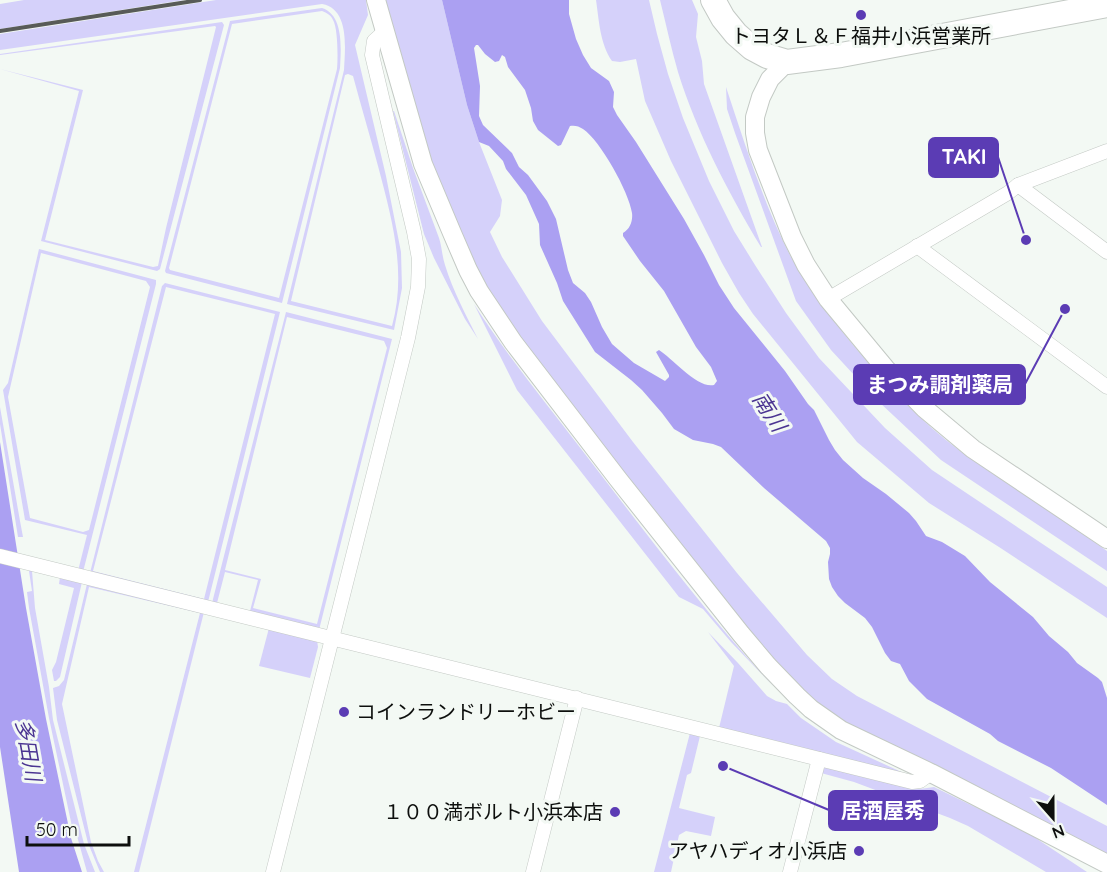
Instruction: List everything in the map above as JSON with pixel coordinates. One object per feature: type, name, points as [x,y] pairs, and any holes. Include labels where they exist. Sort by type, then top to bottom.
[{"type":"highway","points":[[714,0],[723,18],[752,48],[767,56],[787,62],[841,55],[1107,5]]},
{"type":"street","points":[[376,0],[423,164],[468,270],[487,304],[513,342],[618,479],[741,634],[783,683],[810,709],[841,730],[931,773],[1099,864]]},
{"type":"street","points":[[273,872],[408,338],[418,287],[418,260],[414,232],[372,55],[374,41],[385,31]]},
{"type":"street","points":[[787,62],[770,79],[761,97],[754,117],[755,133],[758,150],[792,237],[806,265],[828,299],[886,369],[924,408],[973,449],[1107,539]]},
{"type":"street","points":[[828,299],[1018,185],[1107,151]]},
{"type":"street","points":[[1018,185],[1107,252]]},
{"type":"street","points":[[917,246],[1107,387]]},
{"type":"street","points":[[0,556],[912,782],[920,781],[931,773]]},
{"type":"street","points":[[533,872],[577,698]]},
{"type":"street","points":[[790,872],[819,759]]},
{"type":"shaded area","points":[[24,0],[184,0],[0,29],[0,4]]},
{"type":"shaded area","points":[[216,0],[366,0],[368,15],[355,45],[386,176],[401,252],[402,288],[394,330],[287,304],[344,70],[344,31],[342,22],[331,7],[322,4],[0,50],[0,34]],"holes":[[[345,75],[353,76],[393,226],[398,286],[392,326],[291,301]]]},
{"type":"shaded area","points":[[384,0],[442,0],[467,105],[502,200],[500,216],[490,232],[502,257],[542,321],[633,442],[737,573],[807,655],[832,679],[857,696],[1107,826],[1107,857],[861,732],[815,702],[772,660],[655,515],[505,317],[474,266],[430,162]]},
{"type":"shaded area","points":[[596,0],[649,0],[668,74],[709,181],[734,231],[755,265],[819,358],[885,428],[932,470],[1107,587],[1107,618],[929,503],[857,442],[753,314],[739,293],[671,161],[645,101],[636,59],[612,61],[608,54],[601,32]]},
{"type":"shaded area","points":[[660,0],[692,0],[698,14],[696,37],[702,61],[704,84],[762,247],[725,184],[694,117],[678,72]]},
{"type":"shaded area","points":[[322,8],[334,18],[340,34],[340,68],[282,303],[165,271],[230,21]],"holes":[[[322,11],[329,14],[335,24],[337,69],[279,298],[170,270],[232,24]]]},
{"type":"shaded area","points":[[222,22],[224,25],[160,269],[157,271],[41,241],[79,91],[0,69],[83,90],[45,240],[153,267],[158,266],[216,27],[0,54]]},
{"type":"shaded area","points":[[726,87],[755,173],[781,237],[803,277],[838,326],[893,390],[946,440],[1107,551],[1107,571],[941,460],[878,401],[831,350],[796,301],[727,109]]},
{"type":"shaded area","points":[[393,111],[439,238],[448,275],[478,339],[465,319],[424,234]]},
{"type":"shaded area","points":[[39,249],[156,280],[83,572],[78,571],[87,535],[25,520],[3,390],[8,383]],"holes":[[[41,253],[146,281],[150,287],[89,530],[83,532],[30,518],[8,397]]]},
{"type":"shaded area","points":[[165,283],[280,312],[208,602],[90,573],[162,286]],"holes":[[[166,287],[275,314],[204,599],[93,571]]]},
{"type":"shaded area","points":[[474,304],[514,361],[700,602],[774,687],[703,609],[679,597],[517,390]]},
{"type":"shaded area","points":[[286,312],[392,339],[319,630],[212,603]],"holes":[[[287,317],[384,341],[387,348],[317,624],[253,608],[261,579],[225,570]],[[225,572],[258,580],[250,611],[217,603]]]},
{"type":"shaded area","points":[[0,407],[23,537],[18,537],[0,424]]},
{"type":"shaded area","points":[[29,571],[32,571],[35,608],[53,720],[84,844],[95,872],[87,872],[77,836],[74,836],[29,608],[27,592],[32,591]]},
{"type":"shaded area","points":[[60,577],[82,582],[60,677],[54,681],[52,670],[74,588],[59,584]]},
{"type":"shaded area","points":[[87,584],[204,612],[139,872],[134,872],[200,613],[89,587],[62,704],[91,842],[104,872],[100,872],[88,843],[57,720],[53,688],[59,686],[64,680]]},
{"type":"shaded area","points":[[269,628],[317,640],[318,647],[310,678],[259,666]]},
{"type":"shaded area","points":[[708,632],[767,696],[787,704],[801,718],[836,742],[908,775],[719,728],[734,666]]},
{"type":"shaded area","points":[[690,733],[700,736],[679,808],[715,817],[711,836],[686,831],[679,835],[671,872],[654,872]]},
{"type":"shaded area","points":[[826,766],[920,789],[934,787],[1028,833],[1087,872],[1046,872],[968,826],[950,818],[854,782],[821,773]]},
{"type":"water","name":"南川","points":[[442,0],[569,0],[569,14],[576,39],[591,68],[609,81],[614,92],[613,107],[617,115],[684,219],[719,285],[734,308],[814,410],[835,450],[863,478],[909,513],[926,536],[942,542],[965,556],[990,582],[1033,617],[1077,663],[1102,682],[1107,698],[1107,805],[1051,768],[998,741],[990,734],[927,699],[909,681],[900,664],[891,661],[865,618],[845,603],[832,587],[828,562],[830,548],[826,541],[764,488],[721,447],[693,440],[674,429],[642,390],[595,352],[563,301],[540,245],[539,224],[526,195],[506,169],[503,161],[489,146],[479,142],[467,105]],"holes":[[[478,45],[495,62],[499,61],[502,55],[505,57],[508,67],[525,90],[533,121],[538,130],[558,146],[561,145],[570,126],[578,126],[590,135],[605,155],[630,204],[632,219],[623,236],[664,291],[696,347],[711,367],[717,381],[714,385],[708,385],[693,378],[659,350],[656,352],[669,375],[665,381],[634,363],[612,344],[591,302],[585,293],[573,283],[556,219],[547,201],[528,175],[519,167],[512,153],[483,125],[479,116],[480,86],[474,48]]]},
{"type":"water","name":"多田川","points":[[0,442],[46,719],[71,838],[82,872],[19,872],[0,747]]},
{"type":"railway","points":[[0,31],[200,0]]},
{"type":"place","name":"トヨタＬ＆Ｆ福井小浜営業所","points":[[861,15]]},
{"type":"place","name":"TAKI","points":[[1026,240]]},
{"type":"place","name":"まつみ調剤薬局","points":[[1065,309]]},
{"type":"place","name":"コインランドリーホビー","points":[[344,712]]},
{"type":"place","name":"居酒屋秀","points":[[723,766]]},
{"type":"place","name":"１００満ボルト小浜本店","points":[[615,812]]},
{"type":"place","name":"アヤハディオ小浜店","points":[[859,851]]}]
